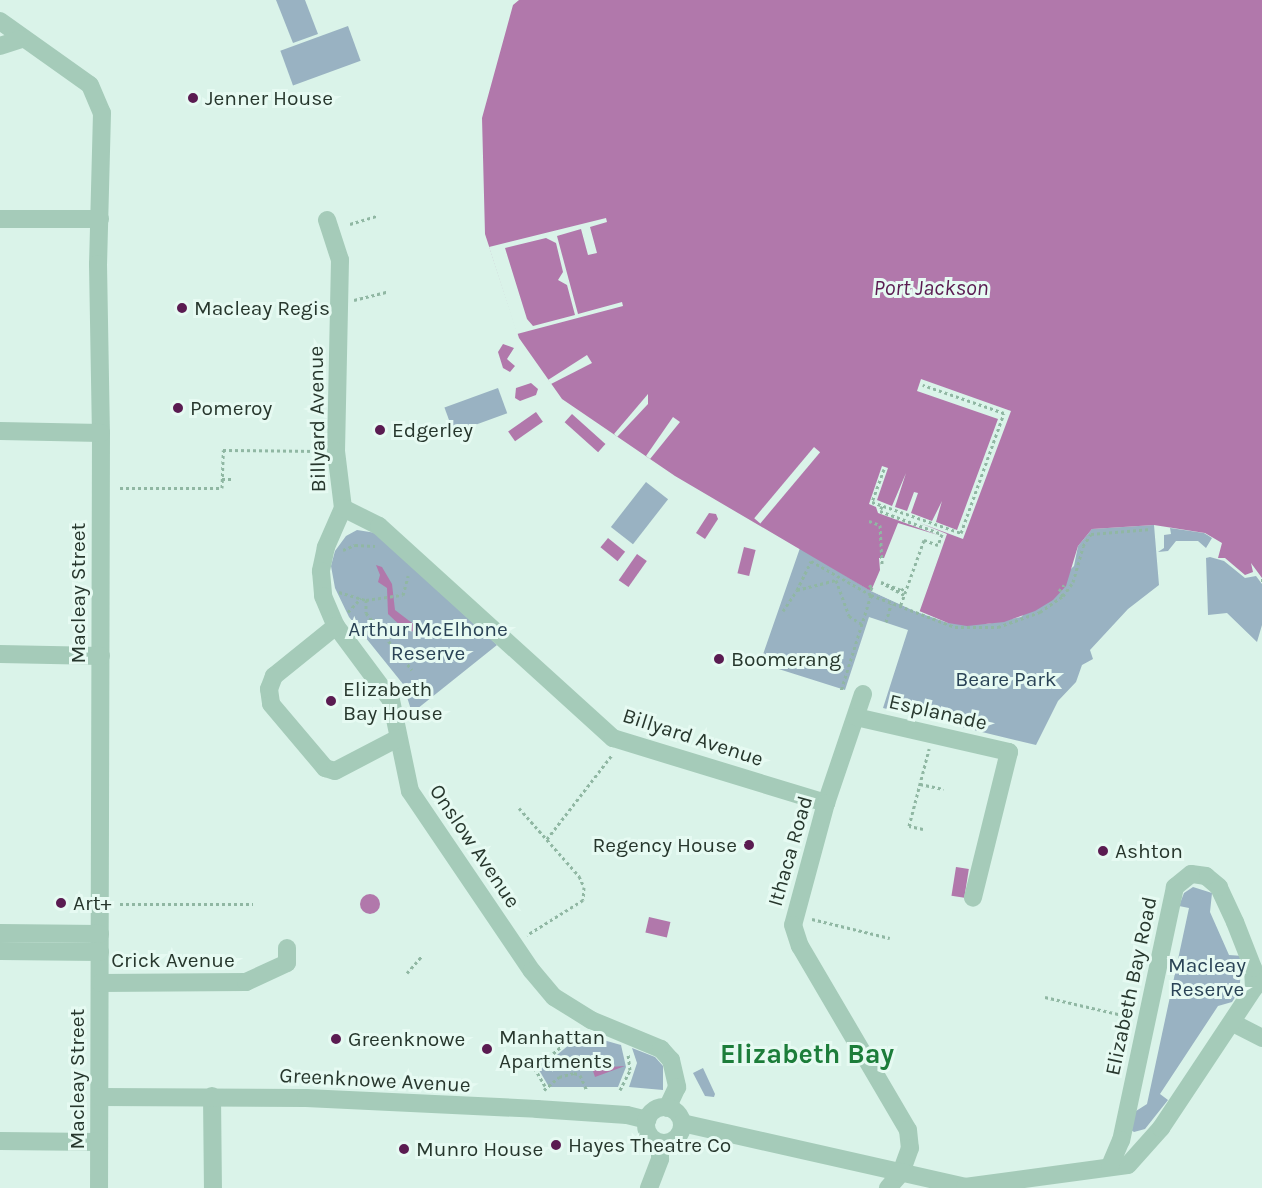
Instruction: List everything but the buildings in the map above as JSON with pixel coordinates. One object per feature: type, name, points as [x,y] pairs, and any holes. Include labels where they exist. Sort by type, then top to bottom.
[{"type":"street","name":"Macleay Street","points":[[0,21],[21,39],[79,75],[99,97],[102,113],[99,219],[101,439],[99,1188]]},
{"type":"street","points":[[0,46],[21,39]]},
{"type":"street","points":[[0,219],[99,219]]},
{"type":"street","name":"Billyard Avenue","points":[[327,220],[340,260],[336,451],[343,508],[379,526],[613,738],[826,802]]},
{"type":"street","points":[[0,431],[101,439]]},
{"type":"street","points":[[0,444],[101,439]]},
{"type":"street","name":"Onslow Avenue","points":[[343,508],[323,565],[322,587],[336,626],[391,700],[410,792],[513,944],[554,997],[591,1020],[661,1049],[671,1060],[677,1087],[667,1108]]},
{"type":"street","points":[[336,626],[274,676],[269,689],[271,704],[325,768],[335,771],[398,738]]},
{"type":"street","points":[[0,654],[101,656]]},
{"type":"street","name":"Ithaca Road","points":[[863,694],[826,802],[793,915],[795,935],[908,1130],[909,1148],[901,1173]]},
{"type":"street","name":"Esplanade","points":[[856,717],[1009,752],[973,898]]},
{"type":"street","name":"Elizabeth Bay Road","points":[[682,1123],[966,1187],[1080,1174],[1110,1166],[1128,1165],[1151,1139],[1233,1023],[1254,988],[1253,968],[1219,887],[1206,876],[1191,874],[1180,880],[1173,893],[1121,1138],[1110,1166]]},
{"type":"street","points":[[0,933],[100,943]]},
{"type":"street","points":[[0,951],[100,943]]},
{"type":"street","name":"Crick Avenue","points":[[100,983],[246,982],[287,963],[287,948]]},
{"type":"street","points":[[1233,1023],[1262,1038]]},
{"type":"street","points":[[212,1096],[213,1188]]},
{"type":"street","name":"Greenknowe Avenue","points":[[100,1097],[212,1096],[537,1109],[627,1114],[647,1120]]},
{"type":"street","points":[[649,1188],[660,1159],[660,1143],[647,1132],[647,1120],[655,1110],[667,1108],[677,1113],[682,1123],[676,1139],[660,1143]]},
{"type":"street","points":[[1121,1138],[1135,1142],[1151,1139]]},
{"type":"street","points":[[0,1141],[99,1142]]},
{"type":"street","points":[[888,1188],[901,1173]]},
{"type":"path","points":[[351,224],[377,216]]},
{"type":"path","points":[[350,301],[387,292]]},
{"type":"path","points":[[884,469],[872,502],[961,533],[1004,413],[922,385]]},
{"type":"path","points":[[120,488],[222,488],[223,450],[320,451]]},
{"type":"path","points":[[222,479],[233,479]]},
{"type":"path","points":[[882,506],[880,511],[884,513],[942,534],[938,545],[924,540],[900,607]]},
{"type":"path","points":[[869,521],[880,525],[882,564]]},
{"type":"path","points":[[783,611],[797,590],[811,561],[870,595],[955,627],[981,629],[1018,622],[1063,596],[1073,582],[1083,546],[1091,534],[1151,529]]},
{"type":"path","points":[[323,565],[339,552],[355,546],[379,547]]},
{"type":"path","points":[[797,590],[837,578]]},
{"type":"path","points":[[837,578],[849,616],[862,624]]},
{"type":"path","points":[[322,587],[366,600],[398,596],[405,592],[408,581]]},
{"type":"path","points":[[904,595],[880,585],[881,582],[901,590],[907,587]]},
{"type":"path","points":[[841,691],[870,595],[872,587],[869,585]]},
{"type":"path","points":[[1063,596],[1059,591],[1064,585]]},
{"type":"path","points":[[353,607],[361,598]]},
{"type":"path","points":[[366,600],[366,613],[412,670]]},
{"type":"path","points":[[886,622],[891,604]]},
{"type":"path","points":[[923,829],[909,826],[928,752]]},
{"type":"path","points":[[547,839],[614,753]]},
{"type":"path","points":[[920,784],[943,789]]},
{"type":"path","points":[[513,944],[583,900],[579,876],[519,808]]},
{"type":"path","points":[[120,904],[253,904]]},
{"type":"path","points":[[816,919],[850,925],[890,938]]},
{"type":"path","points":[[407,973],[422,956]]},
{"type":"path","points":[[1045,997],[1127,1016]]},
{"type":"path","points":[[614,1029],[630,1059],[630,1070],[620,1090]]},
{"type":"path","points":[[575,1035],[535,1069],[544,1088],[574,1073],[580,1075],[586,1090]]},
{"type":"green space","points":[[276,0],[305,0],[318,34],[293,43]]},
{"type":"green space","points":[[348,26],[361,61],[293,85],[280,51]]},
{"type":"green space","points":[[498,388],[507,413],[454,433],[444,407]]},
{"type":"green space","points":[[646,482],[668,499],[633,544],[611,527]]},
{"type":"green space","name":"Beare Park","points":[[1154,525],[1159,585],[1128,609],[1090,650],[1093,659],[1082,665],[1076,682],[1058,701],[1036,745],[883,708],[908,630],[869,617],[845,690],[760,663],[800,548],[871,591],[917,612],[948,623],[987,624],[1021,617],[1074,566],[1078,546],[1092,529]]},
{"type":"green space","points":[[1170,528],[1204,533],[1212,538],[1206,548],[1198,541],[1176,541],[1168,551],[1158,552],[1164,548],[1164,535],[1171,534]]},
{"type":"green space","name":"Arthur McElhone Reserve","points":[[357,530],[376,533],[497,645],[412,713],[403,684],[349,617],[335,588],[331,566],[335,551],[346,536]]},
{"type":"green space","points":[[1206,558],[1224,561],[1245,578],[1256,576],[1262,584],[1262,625],[1257,642],[1227,613],[1208,615]]},
{"type":"green space","name":"Macleay Reserve","points":[[1193,887],[1212,893],[1210,912],[1229,955],[1243,956],[1239,991],[1232,1002],[1218,1006],[1160,1094],[1168,1100],[1145,1129],[1134,1132],[1131,1130],[1136,1111],[1147,1104],[1189,908],[1179,906],[1184,893]]},
{"type":"green space","points":[[582,1034],[621,1045],[626,1067],[618,1087],[549,1087],[539,1070]]},
{"type":"green space","points":[[632,1048],[655,1057],[663,1066],[663,1090],[629,1087],[637,1063]]},
{"type":"green space","points":[[703,1068],[715,1094],[714,1097],[705,1096],[693,1073]]},
{"type":"water","name":"Port Jackson","points":[[519,0],[1262,0],[1262,578],[1251,563],[1253,572],[1245,575],[1225,558],[1218,558],[1222,543],[1205,533],[1154,525],[1092,529],[1078,546],[1066,586],[1053,600],[1035,611],[1004,622],[967,626],[948,623],[869,590],[675,476],[562,399],[519,338],[485,234],[482,118],[513,5]]},
{"type":"water","points":[[503,344],[514,348],[507,359],[515,366],[510,372],[503,368],[498,352]]},
{"type":"water","points":[[531,383],[538,389],[536,395],[520,401],[515,398],[516,388]]},
{"type":"water","points":[[536,412],[543,422],[515,441],[508,432]]},
{"type":"water","points":[[572,414],[605,444],[598,452],[565,422]]},
{"type":"water","points":[[709,513],[716,514],[718,519],[705,539],[696,533]]},
{"type":"water","points":[[608,538],[625,552],[618,561],[600,547]]},
{"type":"water","points":[[744,547],[756,550],[749,576],[737,573]]},
{"type":"water","points":[[637,554],[647,561],[628,587],[619,580]]},
{"type":"water","points":[[376,565],[382,567],[392,584],[395,610],[416,626],[415,632],[404,629],[388,614],[387,588],[378,582],[380,575]]},
{"type":"water","points":[[956,867],[969,869],[964,898],[951,896]]},
{"type":"water","points":[[370,894],[377,897],[380,904],[377,911],[370,914],[363,911],[360,904],[363,897]]},
{"type":"water","points":[[649,917],[670,922],[667,938],[645,933]]},
{"type":"water","points":[[595,1059],[609,1067],[625,1066],[595,1077],[591,1065]]},
{"type":"pier","points":[[606,218],[607,222],[590,227],[597,253],[588,255],[581,229],[557,236],[578,314],[622,302],[623,306],[517,334],[489,247]],"holes":[[[546,238],[556,243],[563,272],[558,280],[567,285],[575,315],[533,326],[527,319],[505,248]]]},
{"type":"pier","points":[[587,355],[592,363],[551,384],[548,380]]},
{"type":"pier","points":[[921,379],[1011,411],[963,539],[920,523],[947,534],[919,613],[871,591],[880,570],[879,558],[884,558],[898,523],[938,535],[878,513],[876,507],[869,504],[882,466],[888,468],[877,500],[892,506],[906,473],[895,507],[907,511],[914,492],[918,493],[911,513],[932,521],[942,501],[936,522],[957,530],[998,419],[917,391]]},
{"type":"pier","points":[[648,394],[648,404],[617,437],[614,434]]},
{"type":"pier","points":[[673,417],[680,422],[650,459],[646,456]]},
{"type":"pier","points":[[814,447],[820,452],[760,523],[754,518]]},
{"type":"place","name":"Jenner House","points":[[193,98]]},
{"type":"place","name":"Macleay Regis","points":[[182,308]]},
{"type":"place","name":"Pomeroy","points":[[178,408]]},
{"type":"place","name":"Edgerley","points":[[380,430]]},
{"type":"place","name":"Boomerang","points":[[719,659]]},
{"type":"place","name":"Elizabeth Bay House","points":[[331,701]]},
{"type":"place","name":"Regency House","points":[[749,845]]},
{"type":"place","name":"Ashton","points":[[1103,851]]},
{"type":"place","name":"Art+","points":[[61,903]]},
{"type":"place","name":"Greenknowe","points":[[336,1039]]},
{"type":"place","name":"Manhattan Apartments","points":[[487,1049]]},
{"type":"place","name":"Hayes Theatre Co","points":[[556,1145]]},
{"type":"place","name":"Munro House","points":[[404,1149]]},
{"type":"district","name":"Elizabeth Bay","points":[[807,1055]]}]
